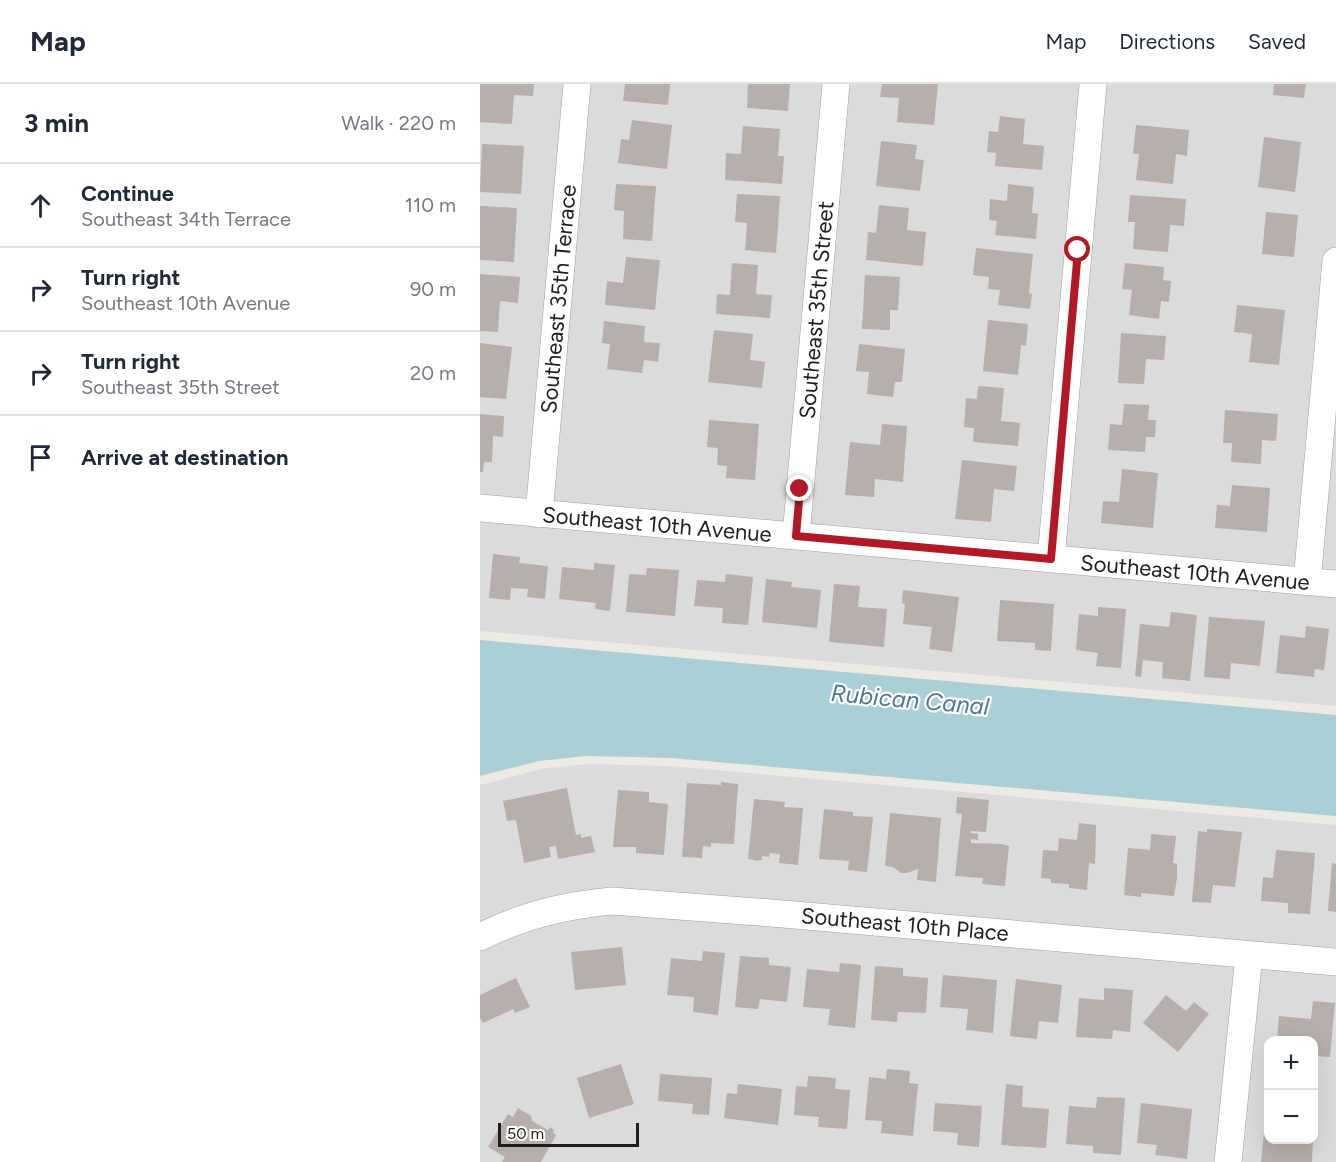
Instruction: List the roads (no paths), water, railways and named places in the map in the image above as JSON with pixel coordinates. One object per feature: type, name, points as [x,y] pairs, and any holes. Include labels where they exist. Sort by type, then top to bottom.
[{"type":"street","name":"Southeast 35th Terrace","points":[[539,514],[577,84]]},
{"type":"street","name":"Southeast 35th Street","points":[[796,536],[836,84]]},
{"type":"street","points":[[1051,559],[1093,84]]},
{"type":"street","points":[[1306,582],[1336,261]]},
{"type":"street","name":"Southeast 10th Avenue","points":[[480,508],[1336,584]]},
{"type":"street","name":"Southeast 10th Place","points":[[480,937],[534,915],[587,903],[612,901],[1336,962]]},
{"type":"street","points":[[1228,1162],[1249,955]]},
{"type":"water","name":"Rubican Canal","points":[[480,640],[1336,715],[1336,816],[671,758],[586,756],[539,761],[480,776]]}]
